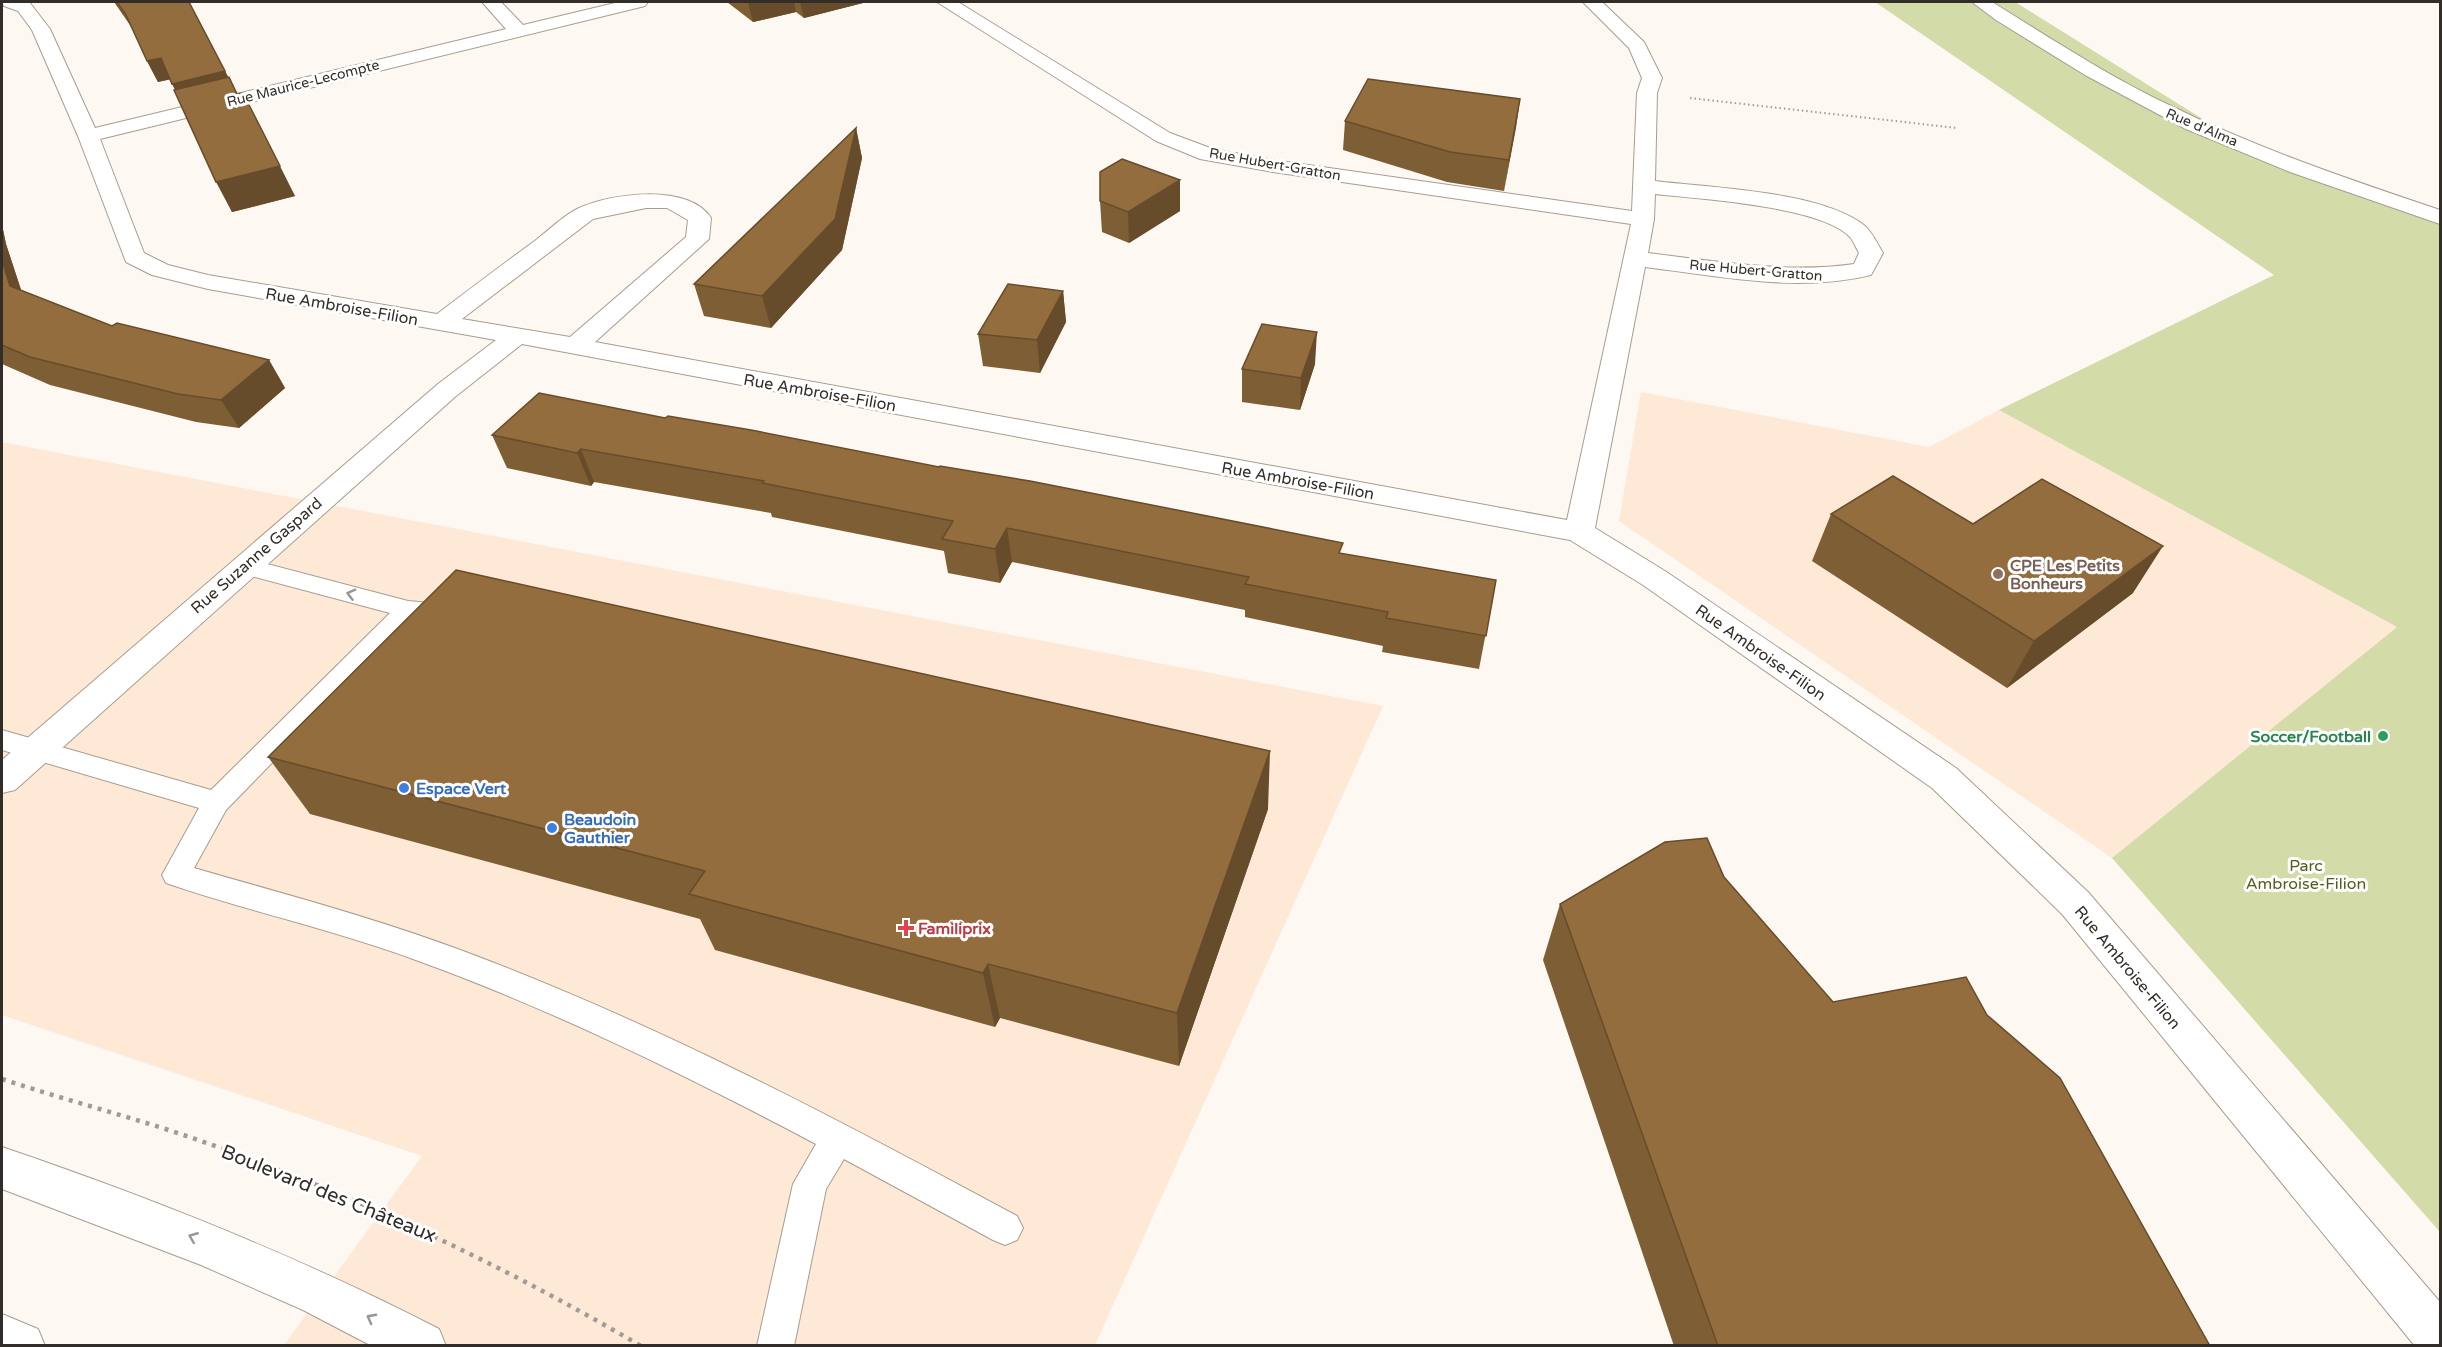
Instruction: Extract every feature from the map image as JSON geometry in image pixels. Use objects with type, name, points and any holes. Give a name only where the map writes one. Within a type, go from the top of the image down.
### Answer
[{"type":"street","name":"Rue Ambroise-Filion","points":[[10,2],[24,7],[41,29],[88,136],[134,257],[160,270],[208,282],[575,346],[1579,532],[1654,578],[1944,777],[2074,903],[2440,1338]]},
{"type":"street","points":[[491,2],[518,30]]},
{"type":"street","name":"Rue Maurice-Lecompte","points":[[88,136],[633,2]]},
{"type":"street","name":"Rue Hubert-Gratton","points":[[946,2],[1163,137],[1208,154],[1273,166],[1643,219]]},
{"type":"street","points":[[1579,532],[1637,259],[1645,186],[1647,93],[1652,78],[1637,46],[1592,2]]},
{"type":"street","name":"Rue d'Alma","points":[[1981,2],[2056,52],[2161,109],[2274,157],[2440,217]]},
{"type":"street","name":"Rue Hubert-Gratton","points":[[1637,259],[1790,276],[1833,276],[1863,270],[1871,253],[1858,232],[1835,218],[1804,206],[1645,186]]},
{"type":"street","points":[[441,323],[585,214],[610,206],[644,201],[678,204],[700,218],[697,239],[575,346]]},
{"type":"street","name":"Rue Suzanne Gaspard","points":[[2,780],[447,390],[516,337]]},
{"type":"street","points":[[2,1168],[176,1230],[268,1269],[367,1316],[422,1346]]},
{"type":"street","points":[[2,1338],[21,1346]]},
{"type":"lane","points":[[244,566],[408,609],[439,608]]},
{"type":"lane","points":[[408,609],[216,802],[176,875],[369,931],[454,961],[557,1003],[673,1055],[839,1137],[1005,1228]]},
{"type":"lane","points":[[2,740],[216,802]]},
{"type":"lane","points":[[775,1346],[810,1184],[839,1137]]},
{"type":"path","points":[[1647,93],[1957,128]]},
{"type":"path","name":"Boulevard des Châteaux","points":[[2,1079],[201,1141],[399,1219],[474,1253],[641,1346]]},
{"type":"shaded area","name":"CPE Les Petits Bonheurs","points":[[1641,392],[1929,447],[1999,410],[2397,627],[2112,858],[1619,521]]},
{"type":"shaded area","points":[[2,442],[1383,706],[1095,1345],[284,1345],[422,1156],[2,1015]]},
{"type":"green space","name":"Parc Ambroise-Filion","points":[[1875,2],[2015,2],[2241,143],[2440,220],[2440,1232],[2112,858],[2397,627],[1999,410],[2274,275]]},
{"type":"building","points":[[117,2],[189,2],[225,71],[172,84],[161,58],[147,61],[126,15]]},
{"type":"building","points":[[229,77],[237,94],[243,93],[280,166],[216,182],[174,90]]},
{"type":"building","points":[[1368,79],[1520,99],[1509,160],[1450,152],[1345,121]]},
{"type":"building","points":[[856,128],[835,219],[762,296],[694,284]]},
{"type":"building","points":[[1122,159],[1180,180],[1128,212],[1100,201],[1100,172]]},
{"type":"building","points":[[2,260],[10,286],[112,326],[117,323],[269,360],[221,400],[178,394],[30,357],[2,345]]},
{"type":"building","points":[[1008,284],[1063,291],[1037,340],[978,334]]},
{"type":"building","points":[[1262,324],[1317,332],[1301,378],[1242,369]]},
{"type":"building","points":[[539,393],[665,418],[668,416],[751,430],[939,467],[1030,481],[1343,543],[1339,553],[1496,580],[1486,636],[1386,618],[1388,612],[1245,584],[1249,577],[1007,528],[995,549],[942,539],[953,521],[762,483],[764,481],[581,449],[577,453],[492,435]]},
{"type":"building","points":[[1893,476],[1973,524],[2042,479],[2163,546],[2034,641],[1831,514]]},
{"type":"building","points":[[456,570],[1270,751],[1177,1013],[988,964],[983,973],[689,894],[705,871],[268,757]]},
{"type":"building","points":[[1707,838],[1724,877],[1833,1002],[1966,977],[1987,1015],[2060,1078],[2210,1346],[1718,1346],[1560,904],[1665,842]]},
{"type":"place","name":"CPE Les Petits Bonheurs","points":[[1998,574]]},
{"type":"place","name":"Soccer/Football","points":[[2383,736]]},
{"type":"place","name":"Espace Vert","points":[[404,788]]},
{"type":"place","name":"Beaudoin Gauthier","points":[[552,828]]},
{"type":"place","name":"Familiprix","points":[[906,928]]}]
